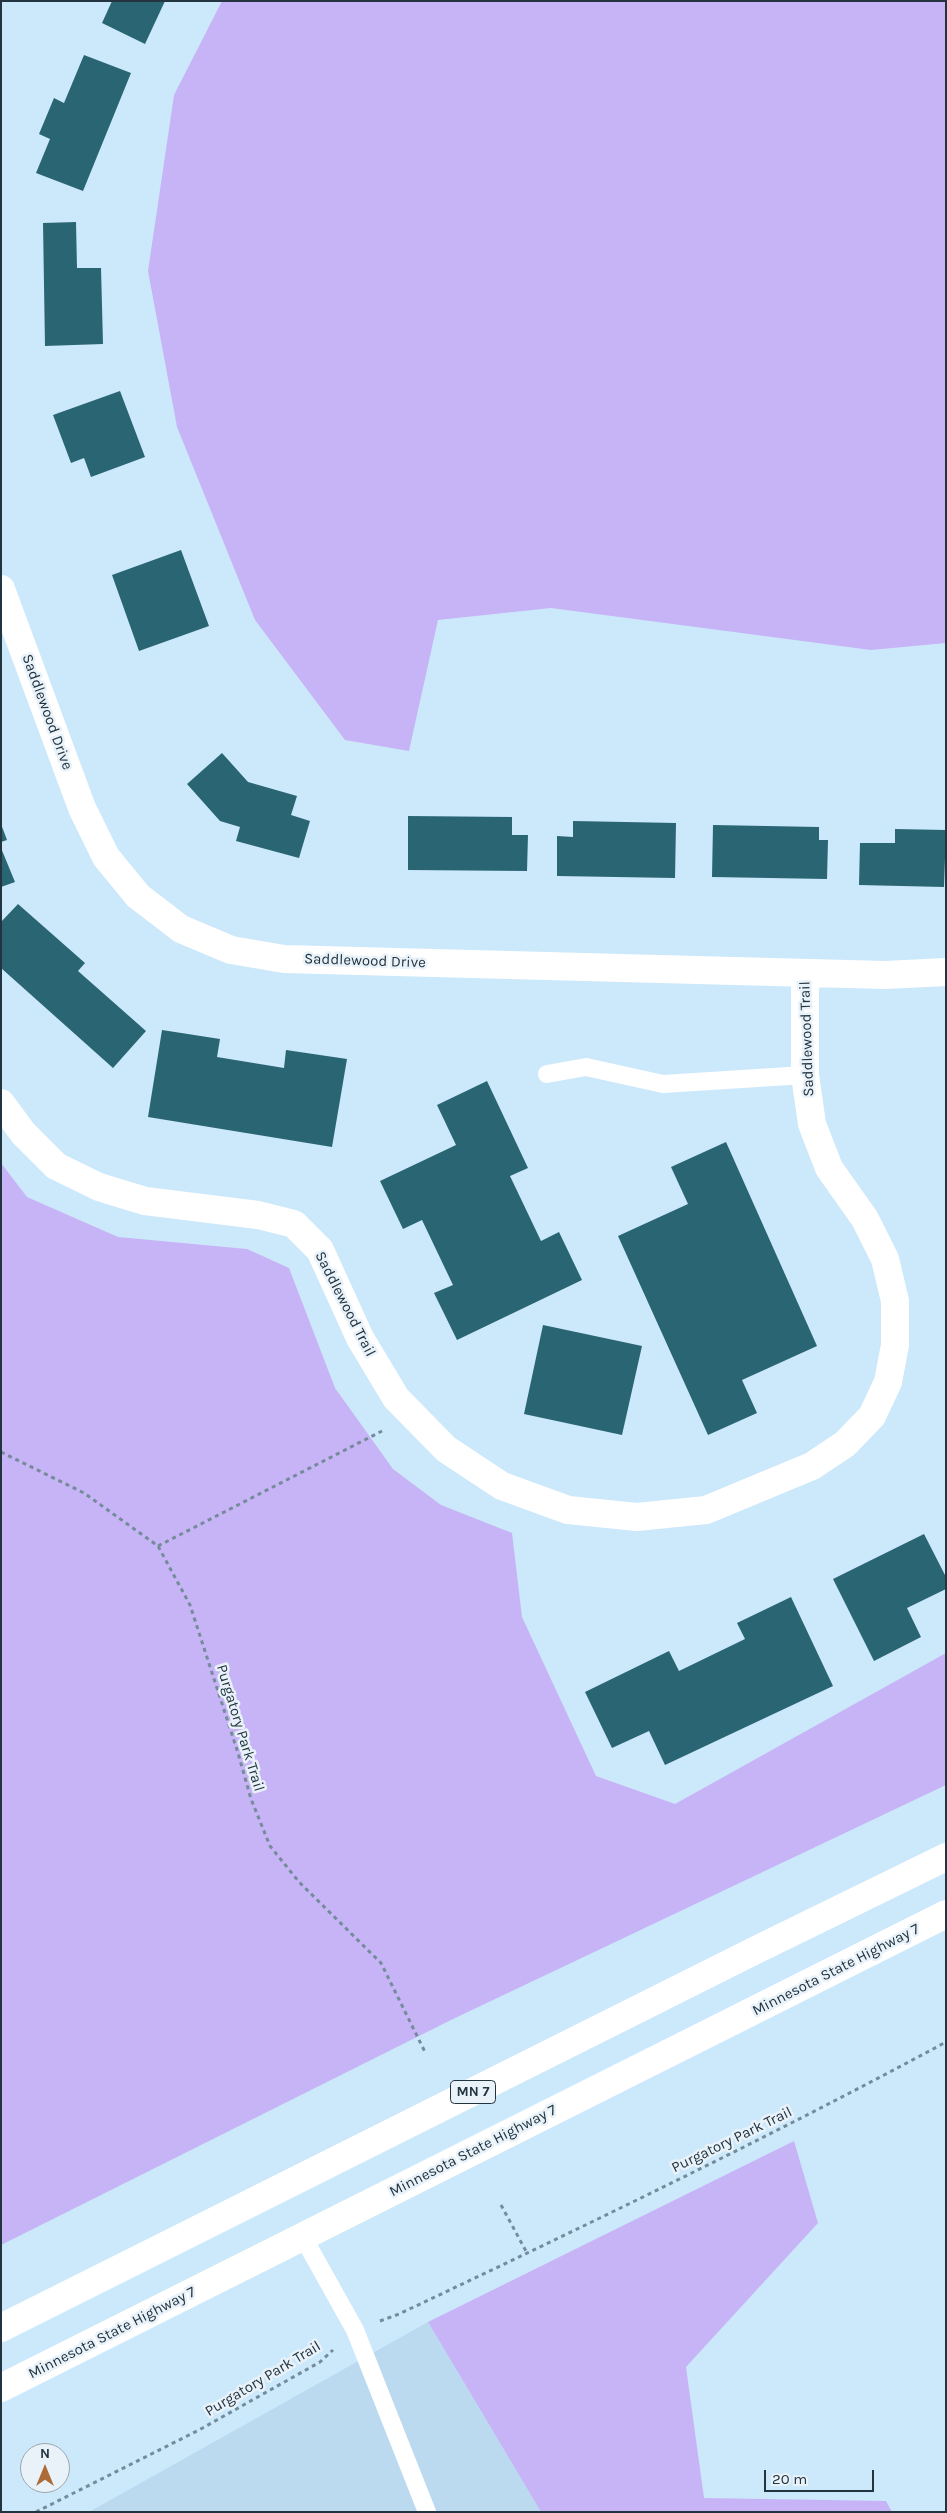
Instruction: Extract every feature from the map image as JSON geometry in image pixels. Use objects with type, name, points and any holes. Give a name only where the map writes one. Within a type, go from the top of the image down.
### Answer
[{"type":"street","name":"Saddlewood Drive","points":[[1,589],[11,642],[82,808],[106,857],[138,896],[181,928],[231,950],[284,959],[884,975],[946,972]]},
{"type":"street","name":"Saddlewood Trail","points":[[1,1103],[23,1133],[56,1166],[99,1187],[145,1201],[258,1215],[294,1224],[320,1250],[360,1338],[396,1398],[446,1449],[502,1486],[568,1510],[637,1517],[706,1510],[812,1466],[845,1444],[872,1416],[888,1382],[894,1344],[894,1301],[884,1259],[865,1219],[829,1168],[812,1124],[805,1075],[805,973]]},
{"type":"street","name":"MN 7","points":[[1,2328],[749,1953],[946,1857]]},
{"type":"street","name":"Minnesota State Highway 7","points":[[1,2388],[946,1914]]},
{"type":"lane","points":[[548,1074],[586,1067],[663,1084],[805,1075]]},
{"type":"lane","points":[[302,2237],[355,2330],[426,2512]]},
{"type":"path","points":[[158,1546],[413,1416]]},
{"type":"path","name":"Purgatory Park Trail","points":[[1,1452],[84,1493],[158,1546],[190,1605],[238,1753],[251,1800],[270,1846],[299,1882],[337,1917],[381,1963],[425,2052]]},
{"type":"path","name":"Purgatory Park Trail","points":[[36,2512],[199,2430],[320,2362],[355,2330],[399,2314],[527,2253],[839,2100],[946,2042]]},
{"type":"path","points":[[501,2205],[527,2253]]},
{"type":"shaded area","points":[[222,1],[946,1],[946,643],[871,650],[551,608],[438,620],[409,751],[345,740],[255,620],[177,427],[148,271],[174,95]]},
{"type":"shaded area","points":[[1,1163],[27,1197],[118,1237],[247,1249],[289,1268],[335,1388],[393,1469],[441,1505],[512,1533],[522,1617],[596,1776],[675,1804],[946,1653],[946,1785],[453,2019],[1,2245]]},
{"type":"shaded area","points":[[794,2141],[818,2223],[686,2367],[704,2498],[886,2501],[892,2512],[541,2512],[428,2322]]},
{"type":"shaded area","points":[[428,2322],[541,2512],[89,2512]]},
{"type":"building","points":[[112,1],[165,1],[145,44],[102,23]]},
{"type":"building","points":[[84,55],[131,73],[83,191],[36,173],[50,139],[39,134],[54,98],[64,103]]},
{"type":"building","points":[[76,222],[77,268],[101,268],[103,344],[45,346],[43,223]]},
{"type":"building","points":[[120,391],[145,457],[91,477],[84,458],[71,463],[53,415]]},
{"type":"building","points":[[181,550],[209,626],[139,651],[112,575]]},
{"type":"building","points":[[222,753],[248,782],[297,796],[291,815],[310,821],[299,858],[236,841],[240,827],[220,821],[187,784]]},
{"type":"building","points":[[408,816],[512,817],[512,835],[528,835],[527,871],[408,870]]},
{"type":"building","points":[[573,821],[676,823],[675,878],[557,876],[557,836],[573,837]]},
{"type":"building","points":[[1,824],[7,840],[1,842]]},
{"type":"building","points":[[713,825],[819,827],[819,840],[828,840],[827,879],[712,877]]},
{"type":"building","points":[[895,829],[946,830],[944,887],[859,885],[860,843],[895,843]]},
{"type":"building","points":[[1,848],[15,882],[1,887]]},
{"type":"building","points":[[18,904],[85,963],[78,971],[146,1031],[113,1068],[1,968],[1,922]]},
{"type":"building","points":[[162,1030],[220,1039],[217,1057],[284,1068],[286,1050],[347,1059],[332,1147],[148,1117]]},
{"type":"building","points":[[487,1081],[528,1168],[510,1176],[541,1241],[559,1232],[582,1280],[457,1340],[434,1293],[453,1285],[422,1220],[403,1229],[380,1181],[456,1145],[437,1105]]},
{"type":"building","points":[[726,1142],[817,1346],[742,1380],[757,1413],[708,1435],[618,1236],[688,1204],[671,1167]]},
{"type":"building","points":[[543,1325],[642,1346],[622,1435],[524,1414]]},
{"type":"building","points":[[924,1534],[946,1577],[946,1589],[907,1608],[921,1637],[874,1661],[833,1579]]},
{"type":"building","points":[[791,1597],[833,1686],[665,1765],[649,1731],[612,1748],[585,1692],[669,1651],[679,1671],[745,1639],[737,1623]]}]
